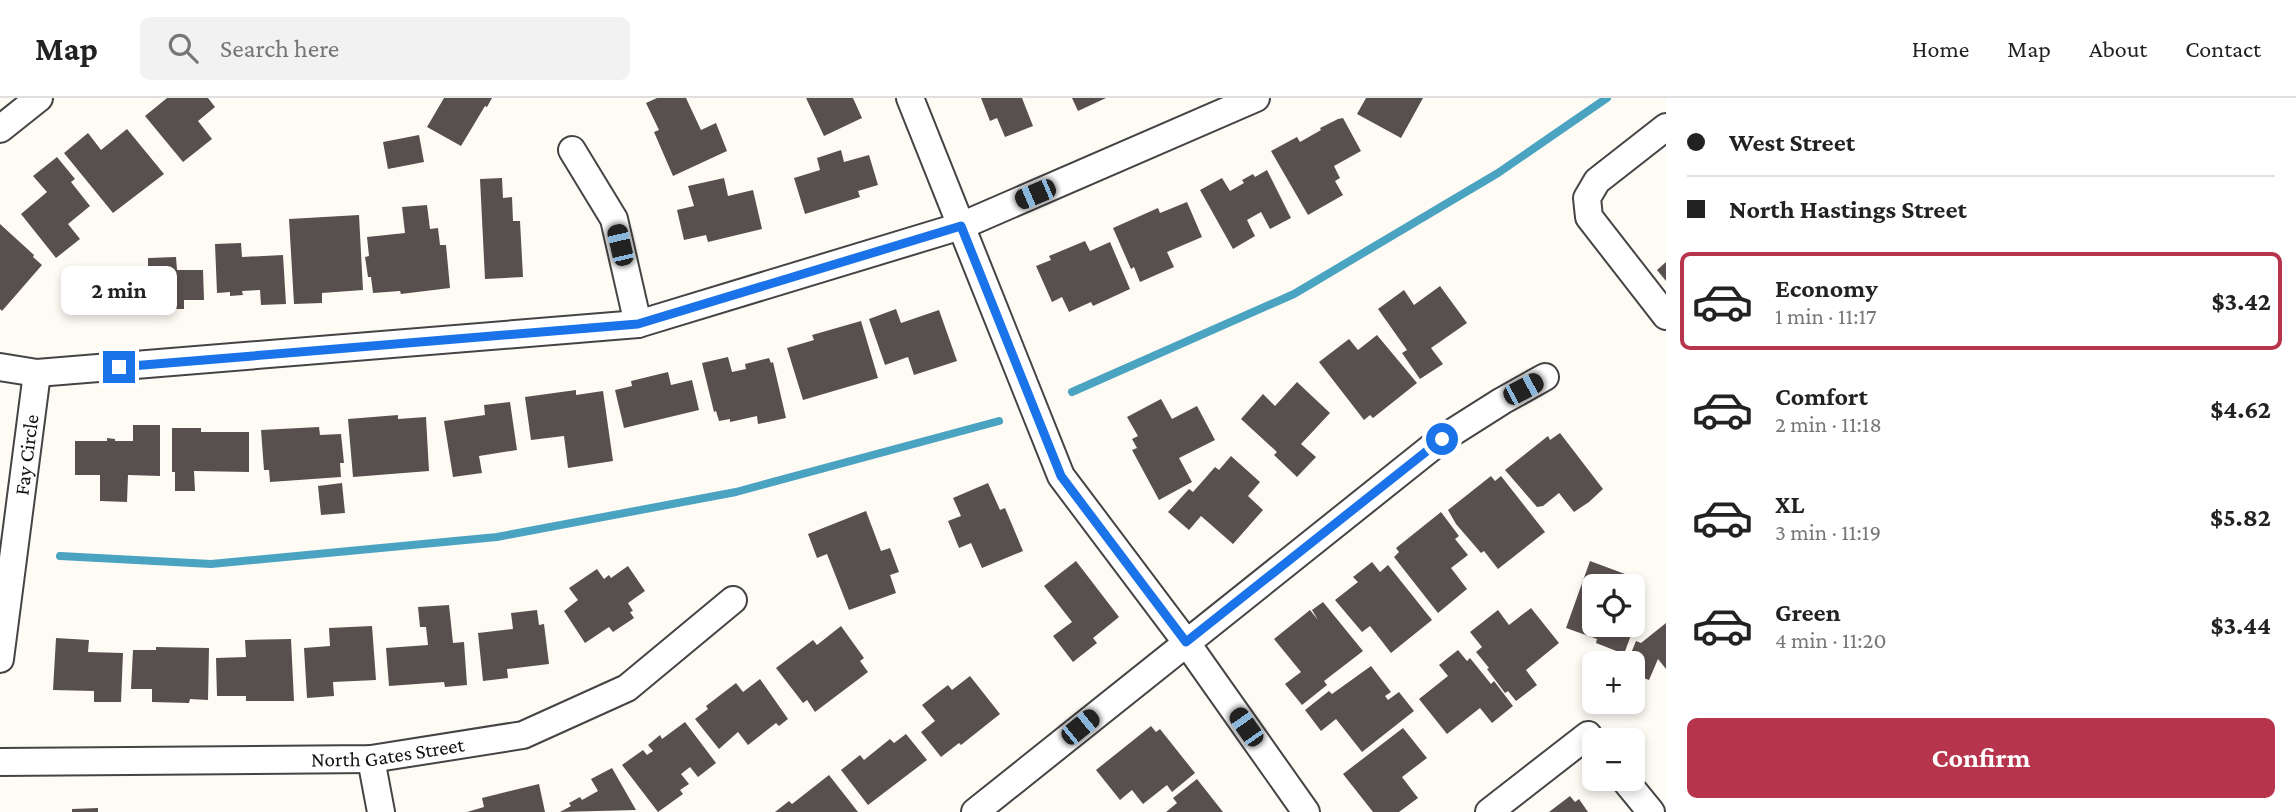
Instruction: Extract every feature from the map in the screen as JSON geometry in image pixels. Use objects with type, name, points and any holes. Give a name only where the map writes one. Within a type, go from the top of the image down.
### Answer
[{"type":"street","points":[[0,129],[38,98]]},
{"type":"street","points":[[910,98],[1061,476],[1186,642],[1306,812]]},
{"type":"street","points":[[0,367],[37,373],[638,324],[961,226],[1256,98]]},
{"type":"street","points":[[1666,127],[1597,181],[1587,198],[1589,217],[1666,316]]},
{"type":"street","points":[[572,150],[614,219],[638,324]]},
{"type":"street","name":"Fay Circle","points":[[0,659],[37,373]]},
{"type":"street","points":[[975,812],[1442,439],[1545,377]]},
{"type":"street","name":"North Gates Street","points":[[0,762],[370,759],[523,735],[627,688],[733,600]]},
{"type":"street","points":[[1489,812],[1582,745]]},
{"type":"street","points":[[370,759],[381,812]]},
{"type":"street","points":[[1634,791],[1651,812]]},
{"type":"building","points":[[167,98],[208,98],[215,107],[198,121],[212,139],[183,162],[145,116]]},
{"type":"building","points":[[444,98],[492,98],[461,146],[427,127]]},
{"type":"building","points":[[657,98],[686,98],[701,130],[716,123],[727,151],[673,176],[654,132],[659,130],[646,103]]},
{"type":"building","points":[[806,98],[853,98],[862,118],[824,136]]},
{"type":"building","points":[[981,98],[1022,98],[1033,126],[1005,137],[997,118],[990,121]]},
{"type":"building","points":[[1072,98],[1106,98],[1078,111]]},
{"type":"building","points":[[1366,98],[1423,98],[1401,138],[1357,114]]},
{"type":"building","points":[[1343,118],[1361,151],[1334,166],[1340,178],[1335,181],[1343,195],[1308,215],[1271,151],[1297,137],[1300,142],[1321,130],[1320,128]]},
{"type":"building","points":[[127,129],[164,174],[113,213],[64,153],[88,133],[101,150]]},
{"type":"building","points":[[419,135],[424,162],[388,169],[383,142]]},
{"type":"building","points":[[841,150],[844,162],[869,155],[878,185],[858,191],[860,197],[805,214],[794,178],[820,170],[817,158]]},
{"type":"building","points":[[57,157],[75,179],[71,182],[90,206],[68,224],[80,239],[56,258],[21,214],[47,192],[33,176]]},
{"type":"building","points":[[1267,170],[1291,218],[1270,229],[1261,212],[1247,220],[1255,236],[1233,249],[1200,190],[1222,178],[1230,191],[1244,183],[1242,180]]},
{"type":"building","points":[[502,178],[503,198],[512,197],[513,221],[520,221],[523,277],[485,279],[480,179]]},
{"type":"building","points":[[724,178],[728,196],[753,190],[762,229],[708,242],[706,235],[684,240],[677,210],[694,206],[688,186]]},
{"type":"building","points":[[1187,202],[1202,237],[1167,252],[1174,267],[1140,282],[1134,267],[1131,269],[1113,228],[1158,208],[1160,213]]},
{"type":"building","points":[[427,205],[430,229],[438,228],[440,245],[446,245],[450,288],[401,294],[400,291],[373,293],[365,257],[369,256],[367,237],[405,233],[402,207]]},
{"type":"building","points":[[359,215],[363,290],[322,293],[322,303],[294,304],[289,219]]},
{"type":"building","points":[[0,224],[42,265],[2,311],[0,309]]},
{"type":"building","points":[[1085,241],[1090,251],[1110,242],[1130,289],[1093,306],[1091,302],[1069,312],[1062,297],[1052,302],[1036,266],[1051,260],[1049,256]]},
{"type":"building","points":[[241,243],[242,257],[283,255],[286,304],[261,305],[260,290],[242,291],[243,295],[230,296],[230,292],[217,293],[215,244]]},
{"type":"building","points":[[176,257],[177,270],[203,270],[204,300],[184,300],[184,309],[126,309],[125,271],[148,270],[148,258]]},
{"type":"building","points":[[1666,262],[1666,281],[1657,270]]},
{"type":"building","points":[[1440,286],[1467,323],[1431,348],[1443,364],[1420,379],[1402,353],[1407,350],[1378,309],[1404,290],[1414,305]]},
{"type":"building","points":[[896,309],[901,323],[939,310],[957,361],[914,375],[908,357],[885,365],[869,319]]},
{"type":"building","points":[[861,321],[878,378],[803,400],[787,348],[814,340],[812,335]]},
{"type":"building","points":[[1377,335],[1417,383],[1373,418],[1370,415],[1364,420],[1319,362],[1349,339],[1358,350]]},
{"type":"building","points":[[728,357],[732,372],[746,369],[745,364],[769,358],[771,363],[773,362],[786,418],[758,424],[757,416],[730,422],[730,419],[719,421],[716,411],[714,412],[702,363]]},
{"type":"building","points":[[668,372],[671,385],[692,380],[699,410],[624,428],[615,390],[632,386],[631,381]]},
{"type":"building","points":[[1297,382],[1330,413],[1301,444],[1316,457],[1297,477],[1274,455],[1277,452],[1241,419],[1263,394],[1275,406]]},
{"type":"building","points":[[576,390],[576,395],[603,391],[613,461],[568,468],[564,436],[531,440],[525,397]]},
{"type":"building","points":[[1161,399],[1172,419],[1197,406],[1215,440],[1179,458],[1192,482],[1159,500],[1132,450],[1137,448],[1132,439],[1138,436],[1127,417]]},
{"type":"building","points":[[510,402],[517,450],[479,456],[482,473],[453,477],[444,421],[485,415],[484,405]]},
{"type":"building","points":[[398,415],[398,419],[426,417],[429,471],[353,477],[348,419]]},
{"type":"building","points":[[133,425],[160,425],[160,476],[128,475],[127,502],[100,501],[100,475],[75,475],[75,441],[107,441],[107,438],[133,441]]},
{"type":"building","points":[[319,427],[320,435],[341,434],[344,463],[340,463],[341,477],[270,482],[269,470],[264,470],[261,430]]},
{"type":"building","points":[[172,428],[201,428],[201,432],[249,432],[249,472],[194,471],[195,491],[175,491]]},
{"type":"building","points":[[1560,433],[1603,489],[1574,512],[1559,493],[1543,506],[1537,507],[1505,470],[1548,436],[1550,440]]},
{"type":"building","points":[[1231,456],[1260,482],[1248,496],[1263,510],[1233,544],[1201,516],[1189,530],[1168,512],[1189,489],[1193,492],[1215,467],[1219,470]]},
{"type":"building","points":[[1491,476],[1495,481],[1501,476],[1545,532],[1498,569],[1456,524],[1448,510]]},
{"type":"building","points":[[342,483],[345,513],[321,515],[318,486]]},
{"type":"building","points":[[988,483],[1000,510],[1005,508],[1023,551],[982,568],[971,543],[959,548],[948,521],[961,516],[953,498]]},
{"type":"building","points":[[866,511],[881,551],[890,548],[899,572],[890,575],[896,593],[849,610],[827,554],[817,558],[808,534]]},
{"type":"building","points":[[1441,512],[1459,536],[1455,539],[1468,555],[1451,568],[1467,589],[1438,613],[1394,557],[1399,552],[1396,548]]},
{"type":"building","points":[[1076,561],[1119,617],[1093,638],[1097,643],[1073,662],[1053,636],[1072,622],[1044,586]]},
{"type":"building","points":[[1590,561],[1625,574],[1585,574]]},
{"type":"building","points":[[1372,562],[1380,572],[1388,565],[1432,620],[1391,653],[1370,626],[1362,632],[1335,600],[1358,582],[1353,577]]},
{"type":"building","points":[[628,566],[645,591],[628,603],[634,618],[613,632],[609,627],[585,643],[564,611],[578,600],[569,588],[597,569],[604,579],[609,575],[611,578]]},
{"type":"building","points":[[1582,583],[1582,634],[1566,628]]},
{"type":"building","points":[[1323,602],[1363,651],[1324,681],[1327,685],[1302,705],[1285,684],[1301,672],[1274,639],[1310,610],[1318,620],[1312,610]]},
{"type":"building","points":[[449,605],[453,643],[464,642],[467,685],[445,687],[444,682],[389,686],[386,648],[428,645],[426,627],[420,627],[418,607]]},
{"type":"building","points":[[1531,608],[1559,643],[1526,670],[1537,685],[1516,701],[1508,691],[1505,693],[1487,669],[1489,668],[1476,652],[1482,647],[1470,632],[1498,610],[1509,625]]},
{"type":"building","points":[[537,610],[539,625],[544,624],[549,664],[507,669],[508,678],[483,681],[478,633],[513,629],[511,613]]},
{"type":"building","points":[[1666,623],[1666,669],[1658,659],[1649,680],[1645,678],[1645,651],[1632,651],[1636,641],[1641,643]]},
{"type":"building","points":[[372,626],[376,680],[333,682],[334,696],[307,698],[304,648],[330,646],[329,628]]},
{"type":"building","points":[[841,626],[864,658],[860,661],[868,672],[815,712],[807,700],[803,703],[776,668],[813,640],[817,645]]},
{"type":"building","points":[[1591,637],[1630,637],[1625,651],[1616,651],[1596,643],[1597,639]]},
{"type":"building","points":[[56,638],[89,640],[88,652],[123,653],[121,702],[94,702],[94,691],[53,690]]},
{"type":"building","points":[[291,639],[294,701],[246,701],[246,696],[217,696],[216,658],[246,657],[245,640]]},
{"type":"building","points":[[156,647],[209,648],[208,700],[190,699],[189,703],[152,702],[152,689],[131,689],[133,650],[156,650]]},
{"type":"building","points":[[1458,650],[1467,661],[1470,658],[1491,684],[1494,681],[1513,706],[1492,723],[1480,708],[1447,734],[1419,699],[1448,676],[1439,665]]},
{"type":"building","points":[[1371,666],[1391,692],[1385,696],[1388,700],[1399,692],[1414,711],[1362,752],[1336,719],[1321,731],[1305,710],[1329,691],[1332,694]]},
{"type":"building","points":[[970,676],[1000,714],[941,757],[921,732],[935,721],[922,705],[948,685],[952,690]]},
{"type":"building","points":[[760,679],[788,719],[779,726],[776,723],[748,745],[738,732],[719,749],[695,719],[708,709],[706,706],[736,683],[743,692]]},
{"type":"building","points":[[685,722],[716,763],[698,777],[690,767],[681,774],[689,784],[680,790],[683,794],[658,812],[622,765],[643,750],[647,755],[653,751],[648,745],[660,735],[662,739]]},
{"type":"building","points":[[1151,726],[1156,732],[1160,729],[1195,773],[1172,792],[1167,785],[1143,804],[1132,790],[1120,800],[1096,770]]},
{"type":"building","points":[[1403,728],[1427,758],[1402,777],[1418,798],[1399,812],[1373,812],[1343,774]]},
{"type":"building","points":[[906,734],[927,760],[868,805],[841,770],[860,755],[864,760],[890,739],[894,743]]},
{"type":"building","points":[[612,768],[636,810],[560,812],[571,806],[569,803],[580,797],[582,800],[598,791],[591,779]]},
{"type":"building","points":[[829,775],[858,812],[775,812],[789,801],[792,804]]},
{"type":"building","points":[[1197,779],[1223,812],[1166,812],[1177,803],[1173,798]]},
{"type":"building","points":[[539,784],[545,812],[467,812],[484,807],[482,798]]},
{"type":"building","points":[[1570,796],[1575,802],[1579,799],[1588,812],[1549,812]]},
{"type":"building","points":[[98,808],[98,812],[72,812],[72,809]]},
{"type":"waterway","points":[[1072,392],[1294,294],[1498,173],[1607,98]]},
{"type":"waterway","points":[[60,556],[211,564],[497,537],[736,492],[999,421]]},
{"type":"route","points":[[119,367],[638,324],[961,226],[1061,476],[1186,642],[1442,439]]}]
